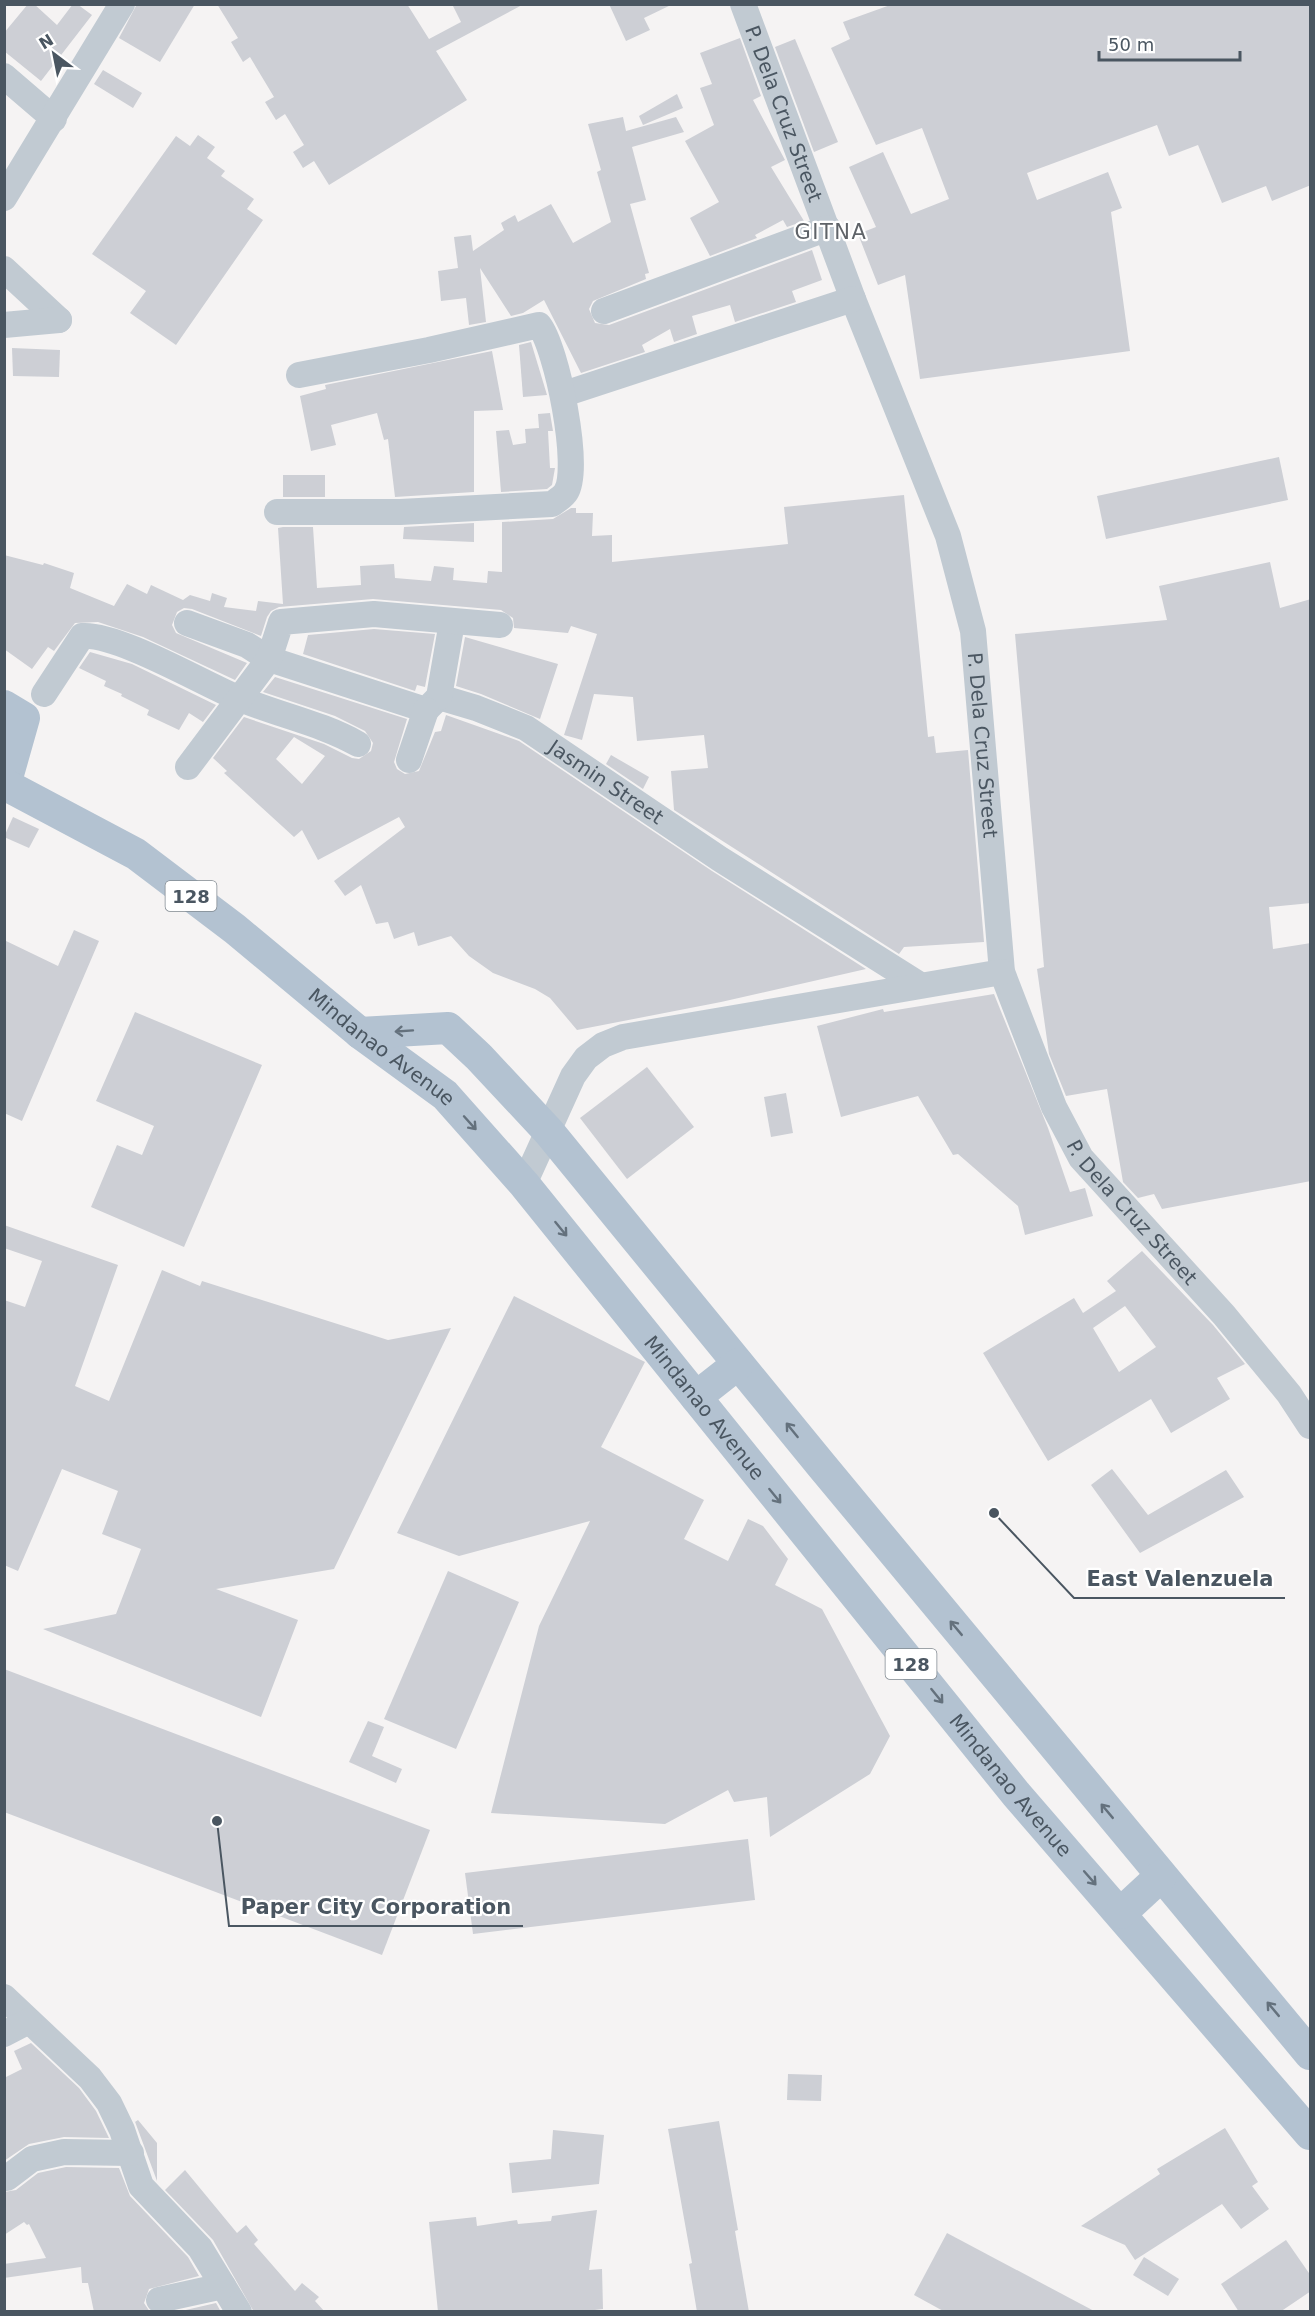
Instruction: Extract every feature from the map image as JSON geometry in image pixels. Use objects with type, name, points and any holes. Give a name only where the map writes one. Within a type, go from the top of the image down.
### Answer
[{"type":"main road","points":[[5,785],[14,712]]},
{"type":"main road","name":"Mindanao Avenue","points":[[5,785],[136,854],[235,928],[360,1034],[445,1095],[524,1184],[1016,1794],[1311,2134]]},
{"type":"main road","name":"128","points":[[360,1034],[448,1028],[479,1057],[549,1132],[1161,1876],[1311,2054]]},
{"type":"main road","points":[[696,1397],[738,1364]]},
{"type":"main road","points":[[1121,1913],[1161,1876]]},
{"type":"street","points":[[4,198],[122,4]]},
{"type":"street","name":"P. Dela Cruz Street","points":[[743,4],[854,299],[948,536],[973,631],[1002,972],[1054,1107],[1081,1158],[1224,1315],[1289,1394],[1311,1426]]},
{"type":"street","points":[[4,76],[54,119]]},
{"type":"street","points":[[604,311],[828,228]]},
{"type":"street","points":[[4,269],[59,320],[4,325]]},
{"type":"street","points":[[564,394],[854,299]]},
{"type":"street","points":[[277,512],[400,512],[552,504],[567,492],[570,474],[564,394],[549,344],[541,327],[536,324],[429,350],[299,375]]},
{"type":"street","points":[[188,766],[269,659],[281,622],[375,614],[500,625]]},
{"type":"street","points":[[409,760],[433,703],[452,622]]},
{"type":"street","name":"Jasmin Street","points":[[187,623],[247,645],[269,659],[433,703],[476,708],[526,728],[720,859],[920,985]]},
{"type":"street","points":[[44,694],[82,636],[94,635],[157,660],[240,699],[331,730],[358,744]]},
{"type":"street","points":[[524,1184],[573,1076],[586,1058],[603,1045],[623,1037],[1002,972]]},
{"type":"street","points":[[4,1997],[90,2078],[109,2103],[131,2153],[141,2186],[187,2231],[239,2312]]},
{"type":"street","points":[[4,2034],[29,2021]]},
{"type":"street","points":[[7,2178],[32,2159],[64,2152],[131,2153]]},
{"type":"street","points":[[159,2300],[223,2286]]},
{"type":"building","points":[[28,4],[34,4],[57,25],[73,4],[77,4],[92,15],[41,81],[4,51],[4,33]]},
{"type":"building","points":[[137,4],[195,4],[160,62],[119,38]]},
{"type":"building","points":[[217,4],[407,4],[429,39],[461,22],[452,4],[524,4],[436,51],[467,100],[329,185],[314,161],[303,168],[293,152],[304,145],[285,114],[276,120],[265,102],[274,97],[250,57],[243,62],[231,42],[238,38]]},
{"type":"building","points":[[609,4],[673,4],[644,18],[650,30],[626,41]]},
{"type":"building","points":[[893,4],[1311,4],[1311,185],[1272,201],[1266,186],[1222,203],[1198,145],[1169,156],[1157,125],[1027,173],[1037,200],[1108,172],[1122,208],[1111,212],[1130,351],[920,379],[905,275],[878,285],[858,234],[876,227],[849,167],[883,152],[911,214],[949,199],[922,128],[876,145],[831,48],[850,39],[843,22]]},
{"type":"building","points":[[740,38],[761,96],[753,100],[785,160],[771,167],[804,221],[787,227],[783,220],[755,235],[757,238],[710,256],[690,218],[719,202],[685,141],[714,125],[700,88],[712,84],[700,53]]},
{"type":"building","points":[[795,39],[838,142],[814,152],[775,47]]},
{"type":"building","points":[[103,70],[142,93],[133,108],[94,84]]},
{"type":"building","points":[[677,94],[683,108],[643,125],[639,116]]},
{"type":"building","points":[[623,117],[626,131],[676,117],[684,132],[632,147],[646,200],[630,204],[649,273],[645,274],[646,279],[593,301],[589,309],[595,323],[609,325],[812,250],[822,280],[792,291],[796,302],[735,322],[730,305],[692,316],[697,334],[674,342],[670,329],[642,345],[645,352],[581,373],[544,300],[523,313],[511,316],[480,268],[486,322],[469,325],[466,298],[441,301],[438,271],[458,268],[454,237],[471,235],[473,251],[504,230],[501,223],[515,215],[518,222],[551,204],[573,243],[611,222],[597,172],[601,170],[588,124]]},
{"type":"building","points":[[198,135],[215,147],[207,158],[225,171],[221,176],[254,199],[247,209],[263,220],[176,345],[130,313],[146,291],[92,254],[176,136],[190,146]]},
{"type":"building","points":[[531,342],[547,395],[523,397],[519,345]]},
{"type":"building","points":[[12,348],[60,350],[59,377],[13,376]]},
{"type":"building","points":[[492,351],[503,410],[474,411],[474,492],[395,497],[388,439],[384,440],[377,413],[331,425],[336,445],[311,451],[300,396],[326,389],[325,385]]},
{"type":"building","points":[[550,413],[553,431],[548,431],[550,468],[555,468],[552,485],[547,489],[501,492],[496,431],[509,430],[513,445],[526,443],[525,429],[539,428],[538,414]]},
{"type":"building","points":[[1279,457],[1288,500],[1106,539],[1097,496]]},
{"type":"building","points":[[283,475],[325,475],[325,497],[283,497]]},
{"type":"building","points":[[904,495],[928,737],[934,736],[936,753],[968,750],[984,942],[904,947],[899,954],[674,810],[671,771],[708,768],[704,735],[637,741],[633,697],[594,694],[582,740],[564,735],[597,634],[571,626],[568,633],[514,628],[513,618],[501,610],[373,599],[279,607],[271,611],[267,617],[261,636],[192,609],[184,608],[177,612],[172,625],[176,633],[247,663],[235,680],[143,637],[98,622],[75,623],[54,651],[48,647],[32,669],[4,649],[4,555],[43,565],[44,563],[74,573],[70,588],[114,606],[127,584],[147,594],[151,585],[183,600],[190,595],[210,601],[212,593],[227,598],[224,607],[256,611],[258,601],[283,604],[278,528],[283,527],[313,527],[317,588],[361,585],[360,566],[394,564],[395,578],[431,581],[434,566],[454,568],[453,580],[487,583],[488,571],[502,572],[502,522],[553,519],[571,508],[576,508],[576,513],[593,513],[592,536],[612,535],[612,562],[788,544],[784,507]]},
{"type":"building","points":[[474,523],[474,542],[403,539],[404,527]]},
{"type":"building","points":[[1270,562],[1280,608],[1311,599],[1311,903],[1269,907],[1273,949],[1311,943],[1311,1181],[1162,1209],[1154,1194],[1138,1198],[1123,1182],[1107,1089],[1066,1096],[1049,1054],[1037,969],[1044,967],[1015,634],[1167,620],[1159,586]]},
{"type":"building","points":[[374,629],[435,634],[425,687],[417,685],[415,691],[303,654],[308,635]]},
{"type":"building","points":[[465,637],[558,664],[540,719],[456,686]]},
{"type":"building","points":[[90,652],[132,664],[216,705],[203,722],[189,713],[179,730],[147,715],[149,710],[104,686],[106,681],[79,668]]},
{"type":"building","points":[[275,677],[407,719],[394,762],[397,769],[405,774],[419,771],[435,732],[441,731],[446,715],[519,741],[712,871],[866,969],[721,1002],[577,1030],[550,998],[535,989],[493,973],[469,956],[451,936],[418,946],[414,932],[394,939],[388,922],[376,924],[361,885],[345,896],[334,881],[405,827],[399,817],[318,860],[302,830],[294,837],[224,773],[227,771],[213,758],[244,717],[324,744],[352,758],[359,759],[371,751],[373,743],[365,731],[335,716],[263,692]],"holes":[[[294,737],[325,756],[302,784],[276,759]]]},
{"type":"building","points":[[611,755],[649,777],[643,789],[606,764]]},
{"type":"building","points":[[13,817],[39,829],[29,848],[4,837]]},
{"type":"building","points":[[74,930],[99,941],[22,1121],[4,1113],[4,940],[58,966]]},
{"type":"building","points":[[994,994],[1048,1128],[1070,1192],[1085,1188],[1093,1216],[1025,1235],[1018,1206],[958,1154],[953,1155],[918,1096],[841,1117],[817,1026],[883,1009],[884,1012]]},
{"type":"building","points":[[135,1012],[262,1065],[184,1247],[91,1207],[117,1145],[142,1155],[154,1126],[96,1101]]},
{"type":"building","points":[[647,1067],[694,1127],[627,1179],[580,1118]]},
{"type":"building","points":[[786,1093],[793,1133],[771,1137],[764,1097]]},
{"type":"building","points":[[4,1225],[118,1265],[75,1386],[109,1401],[162,1270],[200,1286],[202,1281],[388,1340],[451,1328],[334,1569],[216,1589],[298,1620],[261,1717],[43,1629],[116,1614],[141,1549],[102,1534],[118,1491],[62,1469],[18,1571],[4,1565],[4,1300],[25,1307],[42,1261],[4,1248]]},
{"type":"building","points":[[1142,1251],[1213,1325],[1245,1364],[1217,1378],[1230,1399],[1171,1433],[1151,1399],[1048,1461],[983,1353],[1074,1298],[1083,1313],[1116,1291],[1107,1281]],"holes":[[[1125,1306],[1156,1347],[1119,1372],[1093,1328]]]},
{"type":"building","points":[[514,1296],[645,1362],[601,1447],[704,1500],[684,1539],[728,1561],[748,1519],[763,1526],[788,1559],[775,1585],[822,1609],[890,1736],[870,1774],[770,1837],[767,1797],[734,1802],[728,1790],[665,1824],[491,1813],[539,1626],[590,1521],[459,1556],[397,1533]]},
{"type":"building","points":[[1112,1469],[1148,1515],[1226,1470],[1244,1497],[1140,1553],[1091,1485]]},
{"type":"building","points":[[448,1571],[519,1602],[456,1749],[384,1719]]},
{"type":"building","points":[[4,1669],[430,1830],[382,1955],[4,1812]]},
{"type":"building","points":[[368,1721],[384,1727],[372,1756],[402,1769],[396,1783],[349,1762]]},
{"type":"building","points":[[748,1839],[755,1900],[473,1934],[465,1873]]},
{"type":"building","points":[[31,2043],[79,2088],[96,2111],[109,2138],[64,2137],[29,2144],[4,2161],[4,2078],[22,2069],[14,2051]]},
{"type":"building","points":[[788,2074],[822,2075],[821,2101],[787,2100]]},
{"type":"building","points":[[138,2120],[157,2143],[157,2181],[135,2122]]},
{"type":"building","points":[[719,2121],[738,2230],[735,2231],[749,2312],[697,2312],[689,2264],[692,2263],[668,2129]]},
{"type":"building","points":[[1225,2128],[1258,2182],[1252,2186],[1269,2209],[1241,2229],[1222,2204],[1135,2260],[1125,2245],[1081,2226],[1160,2174],[1157,2169]]},
{"type":"building","points":[[553,2130],[604,2135],[599,2184],[512,2193],[509,2163],[551,2159]]},
{"type":"building","points":[[66,2167],[119,2168],[130,2196],[188,2257],[199,2276],[149,2289],[144,2303],[150,2312],[94,2312],[88,2283],[82,2283],[81,2267],[4,2278],[4,2264],[46,2258],[29,2224],[24,2222],[4,2235],[4,2192],[16,2190],[38,2173]]},
{"type":"building","points":[[185,2170],[237,2233],[246,2225],[258,2240],[254,2244],[295,2291],[302,2283],[319,2297],[315,2301],[325,2312],[254,2312],[213,2240],[165,2190]]},
{"type":"building","points":[[597,2210],[589,2270],[602,2269],[603,2309],[578,2312],[438,2312],[429,2222],[476,2217],[477,2226],[517,2220],[518,2224],[551,2221],[552,2216]]},
{"type":"building","points":[[947,2233],[1096,2312],[945,2312],[914,2295]]},
{"type":"building","points":[[1286,2240],[1311,2276],[1311,2291],[1280,2312],[1239,2312],[1221,2284]]},
{"type":"building","points":[[1144,2257],[1179,2279],[1168,2296],[1133,2275]]},
{"type":"building","points":[[216,2303],[221,2312],[177,2312]]},
{"type":"place","name":"East Valenzuela","points":[[994,1513]]},
{"type":"place","name":"Paper City Corporation","points":[[217,1821]]},
{"type":"district","name":"GITNA","points":[[831,232]]}]
